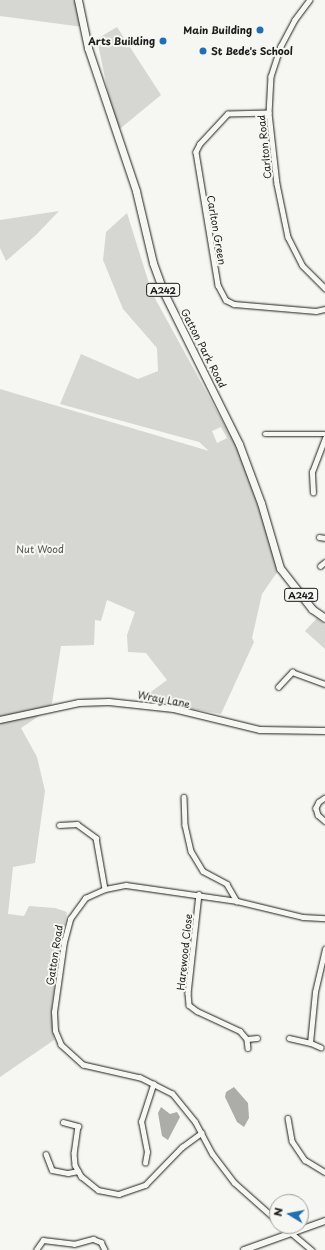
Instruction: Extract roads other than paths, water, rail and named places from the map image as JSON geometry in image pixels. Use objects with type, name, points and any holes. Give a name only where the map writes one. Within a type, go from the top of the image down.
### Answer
[{"type":"main road","name":"Gatton Park Road","points":[[78,0],[88,48],[136,191],[152,263],[163,291],[239,444],[261,503],[280,568],[312,609],[325,618]]},
{"type":"street","name":"Carlton Road","points":[[310,0],[281,46],[271,76],[269,113],[280,200],[288,237],[302,265],[325,288]]},
{"type":"street","name":"Carlton Green","points":[[269,113],[228,114],[223,117],[196,152],[218,285],[226,300],[234,304],[316,311],[325,309]]},
{"type":"street","points":[[265,434],[325,434]]},
{"type":"street","points":[[313,493],[312,472],[325,438]]},
{"type":"street","points":[[320,537],[325,538]]},
{"type":"street","points":[[320,566],[325,562]]},
{"type":"street","points":[[278,687],[292,672],[325,684]]},
{"type":"street","name":"Wray Lane","points":[[0,720],[80,702],[104,702],[167,708],[260,730],[325,731]]},
{"type":"street","points":[[184,797],[185,825],[191,851],[203,871],[227,884],[237,901]]},
{"type":"street","points":[[325,798],[318,802],[316,808],[318,815],[325,821]]},
{"type":"street","points":[[59,825],[77,824],[96,838],[105,889]]},
{"type":"street","name":"Gatton Road","points":[[269,1214],[234,1183],[185,1107],[172,1094],[153,1084],[128,1075],[83,1065],[64,1049],[55,1031],[54,1012],[70,918],[85,898],[105,889],[138,885],[237,901],[303,917],[325,918]]},
{"type":"street","name":"Harewood Close","points":[[199,894],[188,993],[189,1005],[197,1011],[240,1031],[247,1039]]},
{"type":"street","points":[[310,1044],[315,992],[325,949]]},
{"type":"street","points":[[248,1048],[247,1039],[257,1038]]},
{"type":"street","points":[[289,1038],[321,1048]]},
{"type":"street","points":[[145,1163],[147,1152],[141,1122],[153,1084]]},
{"type":"street","points":[[288,1118],[292,1141],[296,1147],[308,1164],[325,1172]]},
{"type":"street","points":[[63,1122],[78,1126],[74,1153],[78,1171],[88,1184],[98,1190],[128,1193],[145,1185],[182,1147],[201,1133]]},
{"type":"street","points":[[46,1154],[52,1170],[68,1173],[78,1171]]},
{"type":"street","points":[[309,1227],[325,1221]]},
{"type":"street","points":[[244,1250],[288,1234]]},
{"type":"street","points":[[292,1234],[312,1250]]},
{"type":"street","points":[[36,1250],[43,1240],[74,1244],[93,1239],[101,1242],[105,1250]]},
{"type":"place","name":"Main Building","points":[[260,30]]},
{"type":"place","name":"Arts Building","points":[[163,41]]},
{"type":"place","name":"St Bede's School","points":[[203,51]]},
{"type":"park label","name":"Nut Wood","points":[[40,549]]}]
